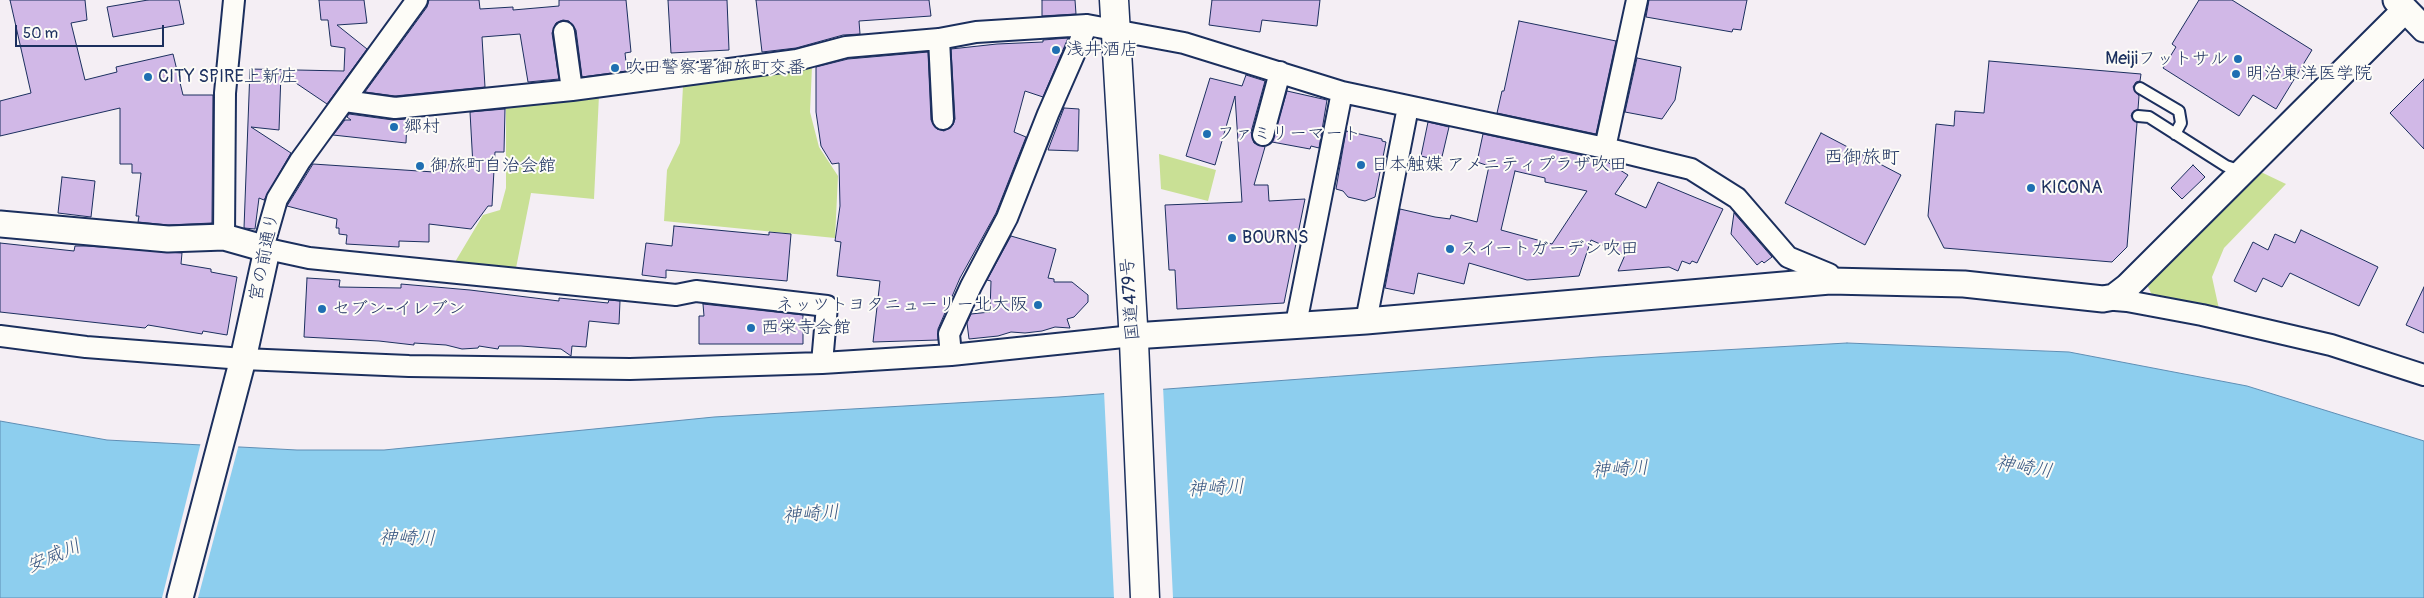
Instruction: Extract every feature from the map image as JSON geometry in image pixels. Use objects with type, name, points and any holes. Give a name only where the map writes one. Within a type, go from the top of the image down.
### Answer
[{"type":"highway","name":"国道479号","points":[[1114,0],[1145,598]]},
{"type":"street","points":[[224,237],[225,93],[234,0]]},
{"type":"street","name":"宮の前通り","points":[[180,598],[241,366],[265,259],[263,248],[277,199],[300,161],[417,0]]},
{"type":"street","points":[[1605,148],[1637,0]]},
{"type":"street","points":[[2103,299],[2114,297],[2127,287],[2242,172],[2401,5],[2424,29]]},
{"type":"street","points":[[345,101],[395,108],[572,90],[797,60],[846,47],[940,39],[976,32],[1087,25],[1184,44],[1342,92],[1605,148],[1690,169],[1736,198],[1788,257],[1830,274],[1830,281]]},
{"type":"street","points":[[951,355],[949,334],[971,286],[1007,218],[1048,114],[1087,25]]},
{"type":"street","points":[[564,32],[572,90]]},
{"type":"street","points":[[940,39],[943,118]]},
{"type":"street","points":[[1263,135],[1280,72]]},
{"type":"street","points":[[1296,324],[1342,92]]},
{"type":"street","points":[[1366,321],[1408,107]]},
{"type":"street","points":[[0,224],[168,239],[224,237],[309,258],[676,295],[696,291],[827,306],[822,363]]},
{"type":"street","points":[[0,336],[241,366],[630,369],[822,363],[951,355],[1296,324],[1366,321],[1830,281],[1964,284],[2126,301],[2202,315],[2331,345],[2424,375]]},
{"type":"lane","points":[[2140,88],[2179,111],[2181,123],[2176,134]]},
{"type":"lane","points":[[2138,116],[2149,117],[2226,166],[2242,172]]},
{"type":"green space","points":[[812,66],[810,112],[819,147],[838,176],[835,238],[664,221],[667,170],[680,143],[683,86]]},
{"type":"green space","points":[[599,95],[594,199],[531,193],[516,268],[455,262],[483,215],[500,210],[506,188],[506,103]]},
{"type":"green space","points":[[1159,154],[1216,170],[1208,201],[1161,189]]},
{"type":"green space","points":[[2263,173],[2286,184],[2224,248],[2212,277],[2219,309],[2154,299],[2146,283],[2253,174]]},
{"type":"water","points":[[1847,343],[2069,352],[2247,386],[2424,441],[2424,598],[0,598],[0,421],[107,440],[297,450],[384,450],[714,417],[1059,397],[1598,357]]},
{"type":"pier","points":[[1163,386],[1173,598],[1114,598],[1104,391]]},
{"type":"pier","points":[[201,442],[239,444],[198,598],[162,598]]},
{"type":"building","points":[[10,0],[85,0],[87,20],[71,23],[85,80],[117,72],[116,67],[173,54],[183,95],[213,95],[212,223],[168,225],[138,222],[139,216],[136,216],[141,173],[132,173],[132,164],[120,164],[120,108],[0,136],[0,101],[31,93]]},
{"type":"building","points":[[148,0],[179,0],[184,24],[113,37],[107,7]]},
{"type":"building","points":[[319,0],[364,0],[367,23],[337,25],[367,49],[327,104],[281,73],[279,130],[251,127],[291,153],[264,200],[259,198],[255,229],[244,228],[250,69],[344,71],[345,48],[331,46],[328,20],[321,20]]},
{"type":"building","points":[[429,0],[479,0],[480,9],[513,7],[513,10],[559,6],[559,0],[626,0],[631,52],[625,53],[627,71],[582,77],[576,30],[569,21],[563,20],[556,23],[552,33],[559,79],[528,82],[520,34],[482,37],[485,87],[395,96],[365,92],[427,7]]},
{"type":"building","points":[[668,0],[727,0],[729,50],[671,53]]},
{"type":"building","points":[[756,0],[929,0],[931,16],[859,21],[860,34],[843,35],[796,48],[762,52]]},
{"type":"building","points":[[1042,0],[1075,0],[1076,14],[1042,16]]},
{"type":"building","points":[[1212,0],[1320,0],[1317,26],[1262,20],[1260,32],[1209,25]]},
{"type":"building","points":[[1649,0],[1747,0],[1741,30],[1733,29],[1732,32],[1646,17]]},
{"type":"building","name":"Meijiフットサル","points":[[2199,0],[2232,0],[2312,50],[2276,109],[2253,95],[2239,116],[2163,68],[2176,47],[2172,44]]},
{"type":"building","points":[[1519,21],[1616,41],[1596,134],[1497,113],[1502,91],[1504,91]]},
{"type":"building","points":[[1068,38],[1043,97],[1025,91],[1014,132],[1026,137],[996,213],[960,278],[938,329],[938,340],[873,342],[880,281],[837,276],[841,242],[835,241],[840,206],[839,163],[832,164],[821,146],[816,112],[816,67],[848,59],[928,52],[931,120],[937,129],[944,131],[953,125],[955,119],[951,49],[1043,42],[1043,40]]},
{"type":"building","points":[[1637,58],[1681,67],[1675,100],[1662,119],[1625,112]]},
{"type":"building","name":"KICONA","points":[[1989,61],[2141,74],[2140,81],[2136,82],[2133,87],[2139,96],[2138,109],[2131,116],[2137,123],[2127,247],[2112,262],[1944,248],[1928,216],[1936,124],[1954,126],[1955,111],[1984,113]]},
{"type":"building","name":"BOURNS","points":[[1246,75],[1265,81],[1251,132],[1254,143],[1265,147],[1254,185],[1268,185],[1269,201],[1305,199],[1284,303],[1177,309],[1175,270],[1169,270],[1165,205],[1242,202],[1235,96],[1215,165],[1186,156],[1210,78],[1242,86]]},
{"type":"building","points":[[2424,79],[2424,149],[2390,113]]},
{"type":"building","points":[[1287,91],[1327,100],[1319,148],[1311,146],[1310,149],[1272,142]]},
{"type":"building","points":[[1064,108],[1079,109],[1078,151],[1048,150]]},
{"type":"building","points":[[505,109],[504,152],[495,152],[492,206],[488,206],[471,229],[429,224],[429,242],[399,241],[399,247],[346,244],[347,235],[339,234],[339,228],[336,228],[337,219],[287,206],[313,164],[434,172],[435,164],[473,166],[470,112]]},
{"type":"building","points":[[349,114],[393,120],[407,119],[406,143],[333,135],[345,120],[351,120],[347,117]]},
{"type":"building","points":[[1428,122],[1449,127],[1441,161],[1421,156]]},
{"type":"building","name":"日本触媒 アメニティプラザ吹田","points":[[1346,131],[1382,139],[1382,141],[1386,142],[1375,197],[1365,201],[1348,197],[1343,191],[1336,189]]},
{"type":"building","points":[[1821,133],[1901,175],[1865,245],[1785,203]]},
{"type":"building","points":[[1483,134],[1604,160],[1628,175],[1615,194],[1646,208],[1658,182],[1723,209],[1697,263],[1692,261],[1690,264],[1682,261],[1678,271],[1669,267],[1618,271],[1625,255],[1591,240],[1579,276],[1527,280],[1469,263],[1464,284],[1418,273],[1414,294],[1385,288],[1400,209],[1450,219],[1451,215],[1477,222],[1489,166],[1477,162]],"holes":[[[1515,171],[1545,178],[1545,182],[1587,191],[1552,244],[1501,230]]]},
{"type":"building","points":[[2193,165],[2205,177],[2182,199],[2171,188]]},
{"type":"building","points":[[62,177],[95,181],[91,217],[58,213]]},
{"type":"building","points":[[1734,213],[1772,257],[1764,263],[1762,261],[1757,265],[1731,234]]},
{"type":"building","points":[[674,226],[769,235],[769,232],[791,234],[787,281],[666,270],[666,278],[642,275],[646,243],[672,246]]},
{"type":"building","points":[[2301,230],[2378,267],[2359,306],[2290,273],[2282,287],[2263,278],[2256,292],[2234,281],[2253,242],[2268,250],[2275,234],[2295,243]]},
{"type":"building","name":"ネッツトヨタニューリー北大阪","points":[[1011,236],[1056,249],[1048,278],[1054,279],[1054,282],[1072,282],[1088,295],[1088,302],[1074,317],[1067,319],[1070,328],[1055,327],[1042,331],[1011,332],[998,336],[969,339],[967,323],[971,314],[990,312],[991,281],[987,280]]},
{"type":"building","points":[[0,243],[74,251],[75,246],[86,246],[182,253],[181,264],[211,269],[211,272],[237,277],[227,335],[203,331],[202,334],[148,325],[145,328],[0,312]]},
{"type":"building","points":[[307,278],[340,280],[339,287],[401,288],[401,284],[559,301],[559,298],[608,303],[609,300],[620,301],[619,324],[589,321],[586,347],[572,346],[571,356],[561,349],[521,346],[499,346],[498,349],[479,346],[478,348],[462,349],[446,345],[414,343],[414,345],[304,337]]},
{"type":"building","points":[[2424,287],[2424,333],[2406,325]]},
{"type":"building","name":"西栄寺会館","points":[[703,304],[803,315],[803,344],[699,344],[699,316],[704,316]]},
{"type":"place","name":"浅井酒店","points":[[1056,50]]},
{"type":"place","name":"Meijiフットサル","points":[[2238,59]]},
{"type":"place","name":"吹田警察署御旅町交番","points":[[615,68]]},
{"type":"place","name":"明治東洋医学院","points":[[2236,74]]},
{"type":"place","name":"CITY SPIRE上新庄","points":[[148,77]]},
{"type":"place","name":"郷村","points":[[394,127]]},
{"type":"place","name":"ファミリーマート","points":[[1207,134]]},
{"type":"place","name":"日本触媒 アメニティプラザ吹田","points":[[1361,165]]},
{"type":"place","name":"御旅町自治会館","points":[[420,166]]},
{"type":"place","name":"KICONA","points":[[2031,188]]},
{"type":"place","name":"BOURNS","points":[[1232,238]]},
{"type":"place","name":"スイートガーデン吹田","points":[[1450,249]]},
{"type":"place","name":"ネッツトヨタニューリー北大阪","points":[[1038,305]]},
{"type":"place","name":"セブン-イレブン","points":[[322,309]]},
{"type":"place","name":"西栄寺会館","points":[[751,328]]},
{"type":"district","name":"西御旅町","points":[[1862,158]]},
{"type":"water label","name":"神崎川","points":[[2024,468]]},
{"type":"water label","name":"神崎川","points":[[1620,470]]},
{"type":"water label","name":"神崎川","points":[[1216,489]]},
{"type":"water label","name":"神崎川","points":[[811,515]]},
{"type":"water label","name":"神崎川","points":[[407,539]]},
{"type":"water label","name":"安威川","points":[[54,557]]}]
